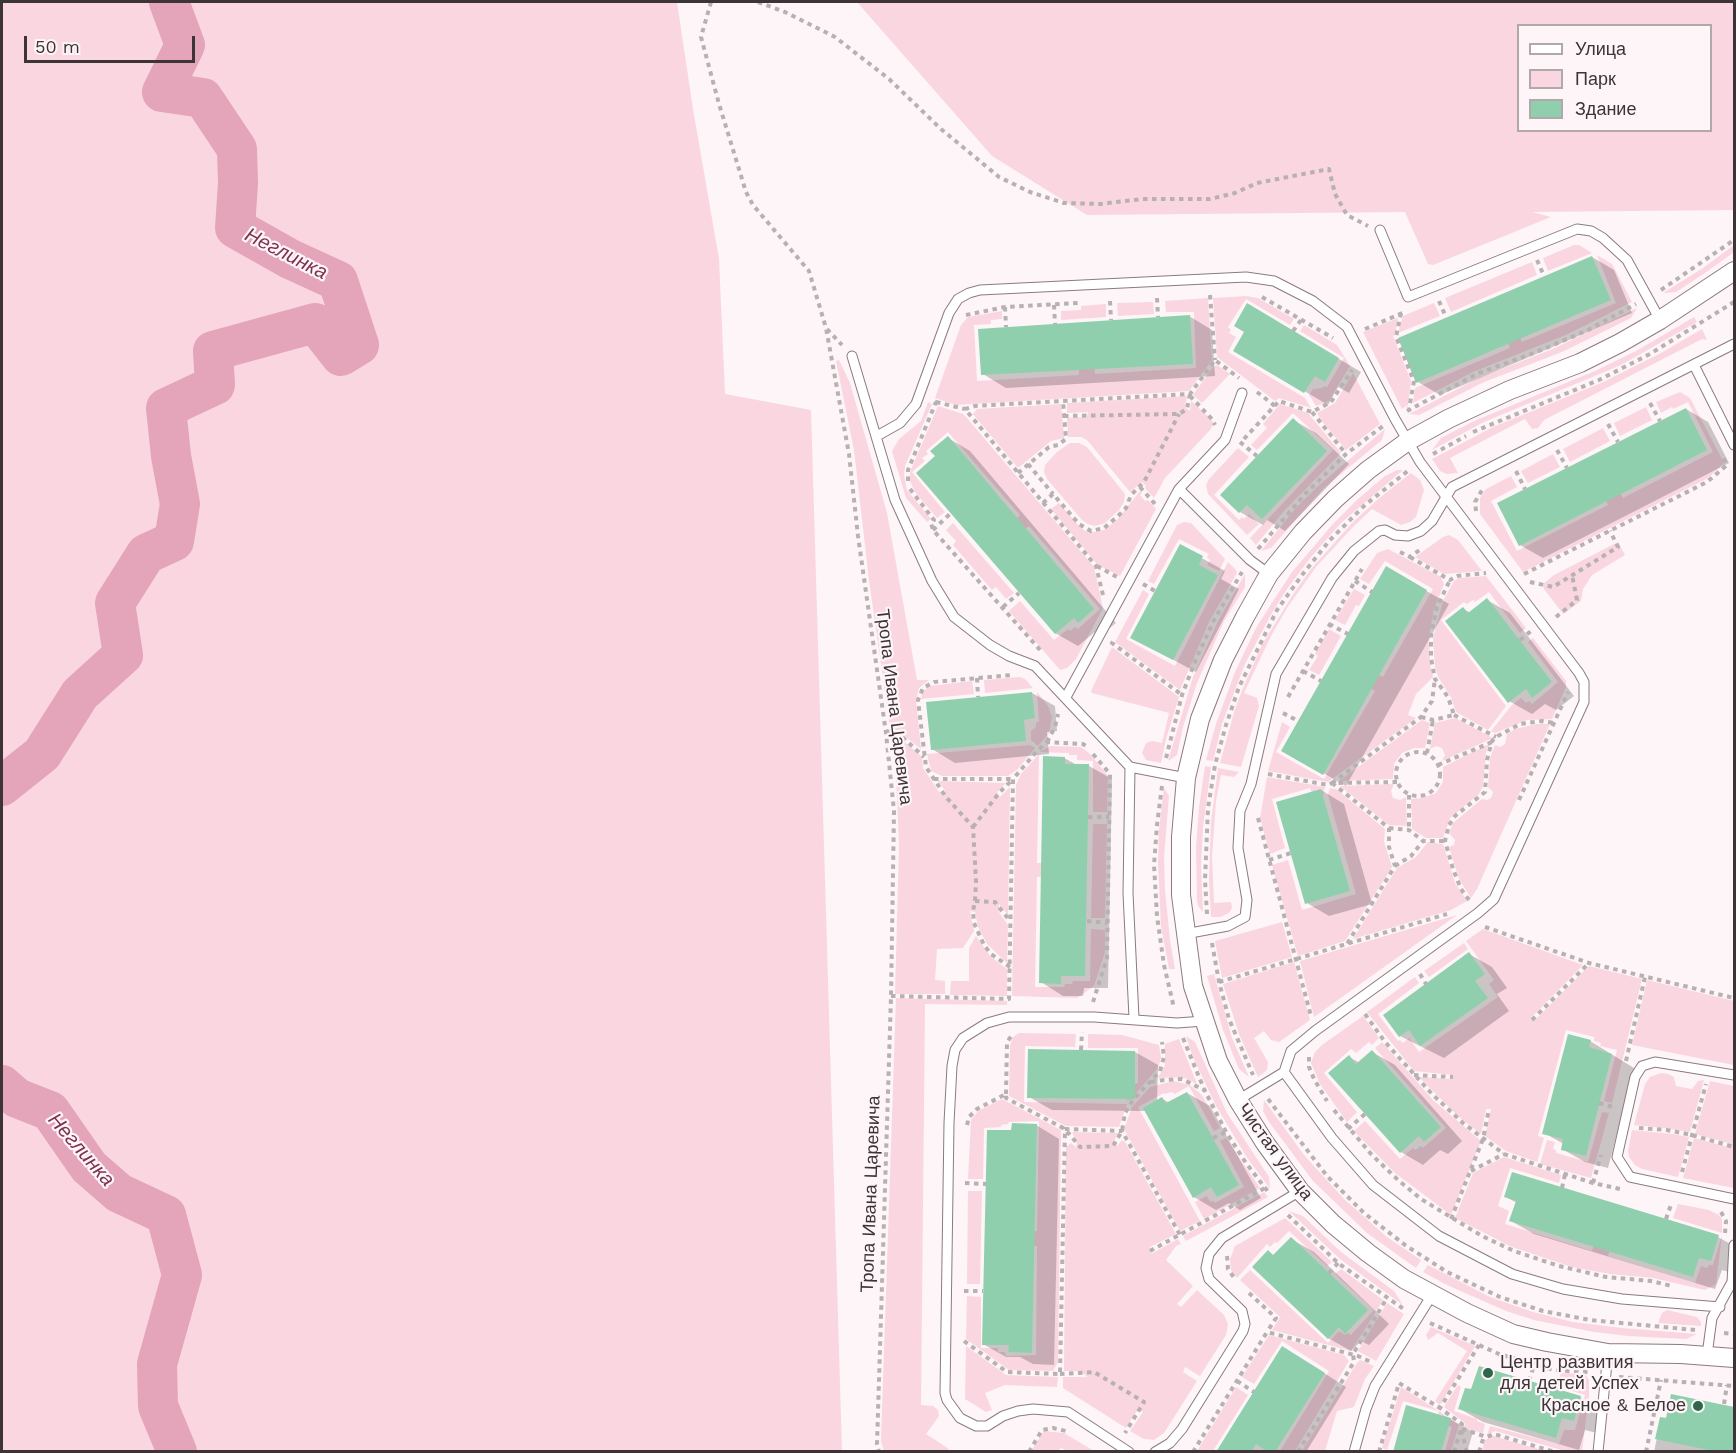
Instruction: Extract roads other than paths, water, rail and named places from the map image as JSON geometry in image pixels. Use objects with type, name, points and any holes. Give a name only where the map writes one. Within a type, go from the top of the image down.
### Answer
[{"type":"street","name":"Чистая улица","points":[[1734,271],[1660,320],[1590,358],[1510,390],[1408,441],[1368,470],[1335,499],[1303,532],[1269,574],[1223,660],[1200,719],[1186,778],[1181,837],[1181,895],[1193,986],[1218,1061],[1238,1100],[1265,1143],[1300,1191],[1333,1224],[1404,1279],[1467,1313],[1513,1334],[1608,1353],[1707,1355],[1734,1358]]},
{"type":"lane","points":[[1380,230],[1408,297],[1577,229],[1598,234],[1627,260],[1660,320]]},
{"type":"lane","points":[[877,436],[900,423],[916,404],[953,305],[964,295],[980,290],[1260,278],[1274,281],[1313,301],[1341,320],[1352,334],[1395,419],[1420,462],[1573,664],[1584,682],[1586,692],[1584,702],[1494,899],[1478,913],[1315,1030],[1291,1051],[1284,1072],[1238,1100]]},
{"type":"lane","points":[[1185,934],[1233,924],[1245,917],[1247,900],[1238,848],[1240,811],[1251,784],[1276,674],[1332,578],[1354,551],[1379,531],[1408,536],[1421,531],[1432,520],[1452,487],[1734,344]]},
{"type":"lane","points":[[852,356],[895,500],[932,581],[948,608],[970,631],[990,645],[1009,656],[1035,666],[1130,767],[1186,778]]},
{"type":"lane","points":[[1694,365],[1734,445]]},
{"type":"lane","points":[[1066,697],[1179,489],[1225,440],[1246,389]]},
{"type":"lane","points":[[1179,489],[1250,560],[1269,574]]},
{"type":"lane","points":[[1130,767],[1128,893],[1134,1018]]},
{"type":"lane","points":[[1129,1452],[1068,1412],[1033,1409],[1018,1411],[1009,1413],[987,1426],[982,1426],[960,1419],[951,1408],[945,1393],[952,1066],[955,1050],[963,1038],[987,1023],[1009,1017],[1134,1018],[1177,1023],[1204,1021]]},
{"type":"lane","points":[[1734,1075],[1655,1062],[1642,1066],[1635,1077],[1617,1157],[1630,1177],[1734,1199]]},
{"type":"lane","points":[[1284,1072],[1332,1138],[1373,1185],[1439,1236],[1512,1274],[1563,1289],[1622,1299],[1720,1307]]},
{"type":"lane","points":[[1155,1452],[1170,1443],[1182,1429],[1237,1344],[1245,1324],[1242,1311],[1209,1279],[1206,1268],[1209,1254],[1222,1238],[1300,1191]]},
{"type":"lane","points":[[1707,1355],[1712,1318],[1732,1282],[1734,1245]]},
{"type":"lane","points":[[1354,1452],[1375,1386],[1432,1295]]},
{"type":"lane","points":[[1598,1452],[1608,1353]]},
{"type":"waterway","name":"Неглинка","points":[[2,786],[42,754],[80,694],[123,655],[115,603],[146,554],[174,541],[180,504],[171,456],[166,408],[215,385],[213,351],[315,323],[341,356],[359,345],[338,281],[290,259],[235,228],[238,183],[237,149],[203,98],[162,92],[185,45],[169,2]]},
{"type":"waterway","name":"Неглинка","points":[[2,1085],[17,1098],[50,1111],[89,1167],[119,1193],[166,1215],[182,1275],[157,1364],[158,1406],[177,1452]]},
{"type":"place","name":"Центр развития для детей Успех","points":[[1488,1373]]},
{"type":"place","name":"Красное & Белое","points":[[1698,1406]]}]
